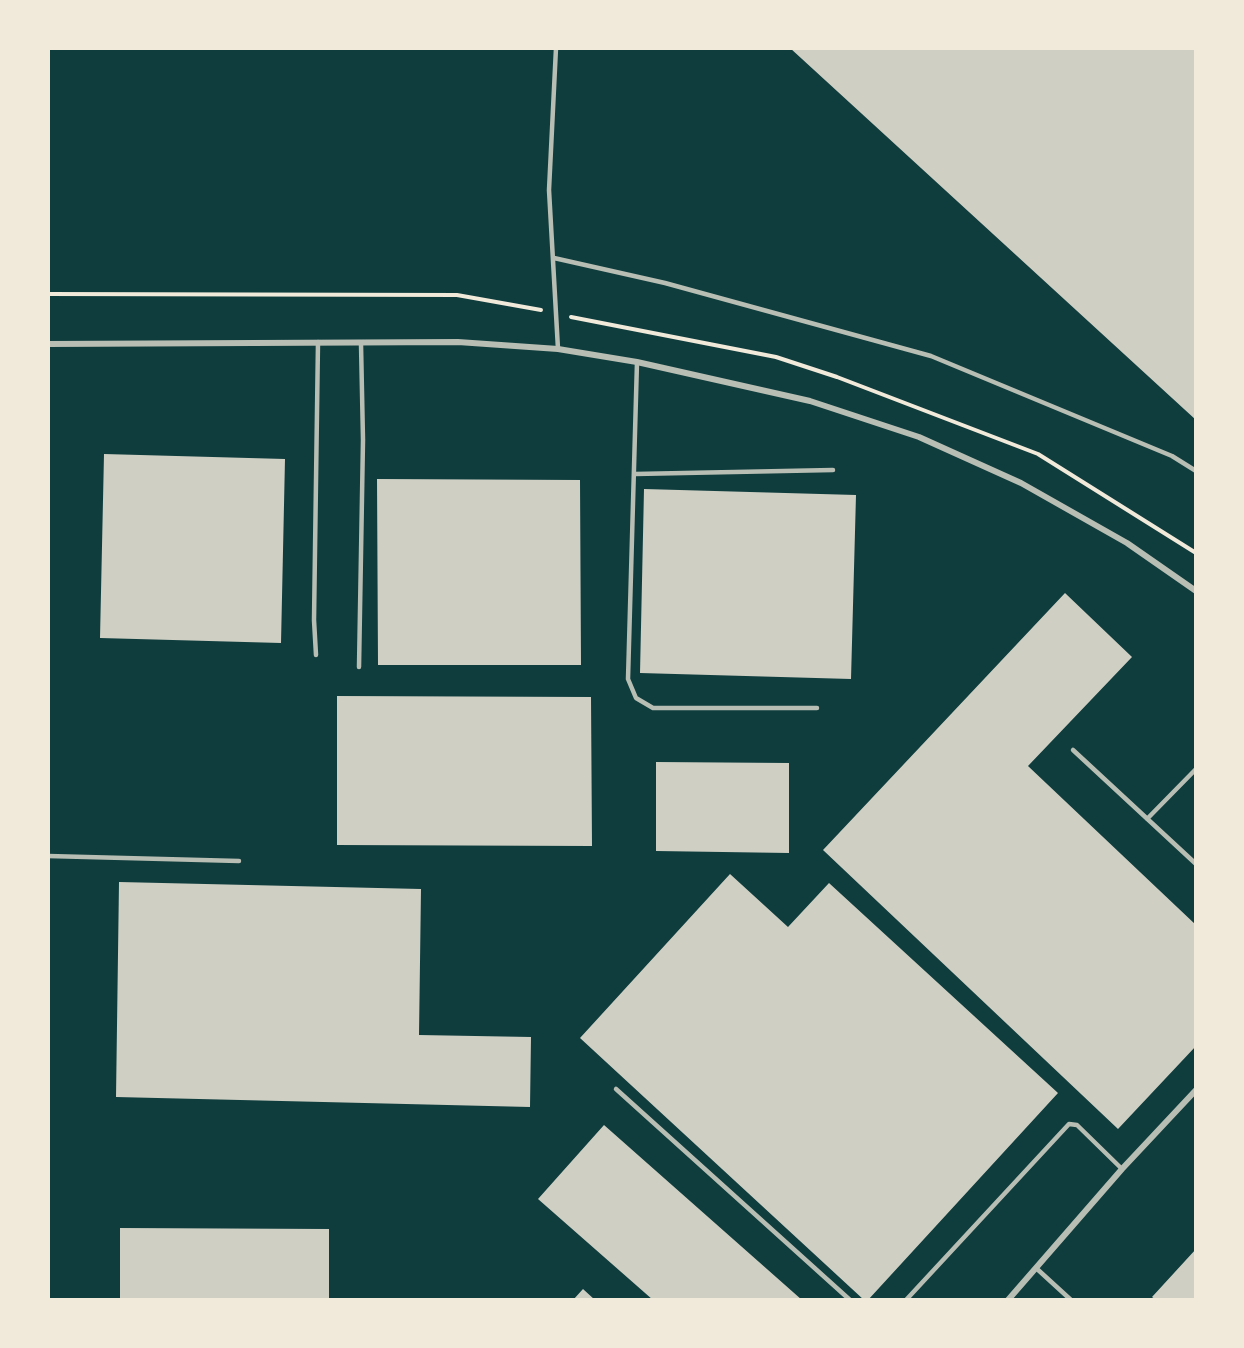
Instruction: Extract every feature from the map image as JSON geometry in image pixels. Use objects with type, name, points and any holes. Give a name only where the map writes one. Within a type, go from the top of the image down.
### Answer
[{"type":"street","points":[[48,344],[318,342],[361,344],[457,340],[558,349],[637,362],[810,401],[919,437],[1021,483],[1127,543],[1196,591]]},
{"type":"street","points":[[1008,1300],[1122,1169],[1196,1090]]},
{"type":"lane","points":[[556,48],[549,190],[558,349]]},
{"type":"lane","points":[[554,258],[665,283],[931,356],[1172,456],[1196,471]]},
{"type":"lane","points":[[316,655],[314,620],[318,342]]},
{"type":"lane","points":[[358,667],[363,440],[361,344]]},
{"type":"lane","points":[[637,362],[628,679],[636,698],[653,708],[817,708]]},
{"type":"lane","points":[[635,474],[833,470]]},
{"type":"lane","points":[[1072,750],[1196,864]]},
{"type":"lane","points":[[1147,819],[1196,769]]},
{"type":"lane","points":[[48,856],[239,861]]},
{"type":"lane","points":[[616,1089],[850,1300]]},
{"type":"lane","points":[[906,1300],[1069,1124],[1077,1125],[1122,1169]]},
{"type":"lane","points":[[1036,1268],[1071,1300]]},
{"type":"building","points":[[790,48],[1196,48],[1196,420]]},
{"type":"building","points":[[104,454],[285,459],[281,643],[100,638]]},
{"type":"building","points":[[377,479],[580,480],[581,665],[378,665]]},
{"type":"building","points":[[644,489],[856,495],[851,679],[640,673]]},
{"type":"building","points":[[1065,593],[1132,657],[1028,766],[1196,925],[1196,1046],[1118,1129],[823,850]]},
{"type":"building","points":[[337,696],[591,697],[592,846],[337,845]]},
{"type":"building","points":[[656,762],[789,763],[789,853],[656,851]]},
{"type":"building","points":[[730,874],[788,927],[829,883],[1058,1093],[868,1300],[864,1300],[580,1038]]},
{"type":"building","points":[[119,882],[421,889],[419,1035],[531,1037],[530,1107],[116,1097]]},
{"type":"building","points":[[604,1125],[802,1300],[653,1300],[538,1199]]},
{"type":"building","points":[[120,1228],[329,1229],[329,1300],[120,1300]]},
{"type":"building","points":[[1196,1249],[1196,1300],[1156,1300],[1152,1297]]},
{"type":"building","points":[[583,1289],[595,1300],[573,1300]]}]
